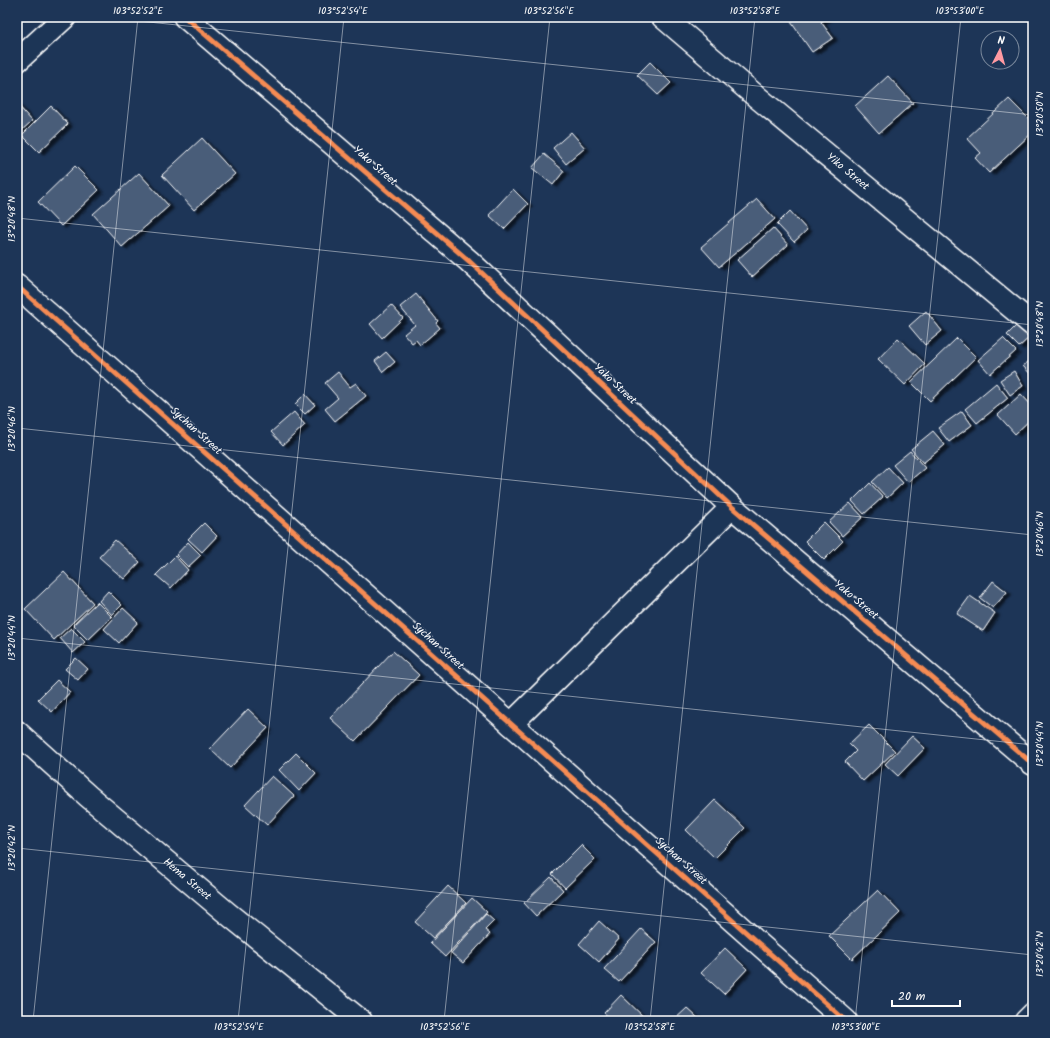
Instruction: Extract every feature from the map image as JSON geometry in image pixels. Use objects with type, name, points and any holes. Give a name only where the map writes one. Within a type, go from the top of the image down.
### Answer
[{"type":"street","points":[[17,61],[65,17]]},
{"type":"street","name":"Yako Street","points":[[185,17],[470,261],[732,507],[1033,764]]},
{"type":"street","name":"Yiko Street","points":[[662,17],[1033,326]]},
{"type":"street","name":"Sychan Street","points":[[17,286],[846,1021]]},
{"type":"street","points":[[511,724],[732,507]]},
{"type":"street","name":"Hema Street","points":[[17,732],[88,796],[215,903],[361,1021]]},
{"type":"street","points":[[1026,1021],[1033,1014]]},
{"type":"building","points":[[798,17],[828,17],[821,22],[833,38],[812,52],[791,22]]},
{"type":"building","points":[[650,62],[671,83],[658,95],[637,75]]},
{"type":"building","points":[[888,76],[913,103],[879,133],[855,106]]},
{"type":"building","points":[[1009,99],[1033,123],[1033,132],[989,173],[975,158],[981,153],[967,138]]},
{"type":"building","points":[[17,104],[32,121],[21,131],[23,132],[17,138]]},
{"type":"building","points":[[51,106],[68,124],[39,152],[22,135]]},
{"type":"building","points":[[571,132],[585,148],[566,164],[553,148]]},
{"type":"building","points":[[202,138],[235,174],[194,210],[162,175]]},
{"type":"building","points":[[544,154],[564,171],[553,185],[532,168]]},
{"type":"building","points":[[75,166],[99,190],[61,226],[38,202]]},
{"type":"building","points":[[139,173],[169,206],[122,247],[93,214]]},
{"type":"building","points":[[513,189],[528,204],[504,229],[489,215]]},
{"type":"building","points":[[757,199],[775,219],[719,267],[701,247]]},
{"type":"building","points":[[790,211],[807,230],[794,242],[777,224]]},
{"type":"building","points":[[773,228],[788,245],[752,277],[737,260]]},
{"type":"building","points":[[416,294],[438,321],[436,323],[440,328],[420,345],[416,340],[412,343],[404,334],[415,325],[400,307]]},
{"type":"building","points":[[391,305],[403,318],[382,338],[370,324]]},
{"type":"building","points":[[926,311],[942,331],[925,345],[909,326]]},
{"type":"building","points":[[1024,318],[1033,334],[1019,347],[1007,335]]},
{"type":"building","points":[[898,338],[925,364],[905,385],[878,359]]},
{"type":"building","points":[[957,338],[976,357],[930,401],[911,382]]},
{"type":"building","points":[[1003,338],[1016,351],[990,374],[978,360]]},
{"type":"building","points":[[386,352],[395,362],[383,372],[375,361]]},
{"type":"building","points":[[1033,358],[1033,377],[1023,366]]},
{"type":"building","points":[[1014,371],[1023,386],[1010,395],[1000,380]]},
{"type":"building","points":[[338,372],[350,387],[356,383],[366,396],[335,421],[325,409],[338,398],[325,383]]},
{"type":"building","points":[[996,383],[1008,398],[977,423],[965,409]]},
{"type":"building","points":[[305,394],[315,405],[305,414],[295,404]]},
{"type":"building","points":[[1021,394],[1033,407],[1033,417],[1015,434],[998,415]]},
{"type":"building","points":[[962,411],[972,425],[949,442],[938,428]]},
{"type":"building","points":[[294,412],[305,425],[283,445],[271,432]]},
{"type":"building","points":[[933,431],[945,445],[923,463],[911,449]]},
{"type":"building","points":[[910,451],[925,468],[908,482],[893,465]]},
{"type":"building","points":[[888,467],[903,483],[887,498],[872,482]]},
{"type":"building","points":[[870,483],[883,497],[864,514],[852,501]]},
{"type":"building","points":[[850,503],[863,517],[842,536],[829,522]]},
{"type":"building","points":[[824,522],[843,541],[824,560],[805,541]]},
{"type":"building","points":[[204,523],[217,536],[202,552],[188,539]]},
{"type":"building","points":[[115,540],[140,562],[124,579],[99,557]]},
{"type":"building","points":[[188,542],[201,555],[188,567],[176,555]]},
{"type":"building","points":[[175,556],[188,570],[171,588],[156,575]]},
{"type":"building","points":[[64,572],[93,603],[54,640],[25,609]]},
{"type":"building","points":[[993,581],[1007,592],[993,608],[980,598]]},
{"type":"building","points":[[108,591],[122,605],[112,615],[99,601]]},
{"type":"building","points":[[970,596],[995,613],[983,631],[957,614]]},
{"type":"building","points":[[97,602],[112,617],[88,640],[73,625]]},
{"type":"building","points":[[123,608],[138,622],[119,643],[104,629]]},
{"type":"building","points":[[71,628],[85,642],[73,653],[60,638]]},
{"type":"building","points":[[393,651],[419,675],[355,741],[330,718]]},
{"type":"building","points":[[76,658],[88,669],[78,680],[65,669]]},
{"type":"building","points":[[1033,667],[1033,675],[1029,671]]},
{"type":"building","points":[[57,680],[70,692],[52,712],[38,699]]},
{"type":"building","points":[[248,709],[268,728],[230,768],[210,749]]},
{"type":"building","points":[[869,725],[895,751],[863,781],[845,762],[856,751],[849,744]]},
{"type":"building","points":[[912,736],[925,748],[898,776],[885,764]]},
{"type":"building","points":[[296,753],[316,773],[299,791],[279,770]]},
{"type":"building","points":[[272,776],[294,796],[267,825],[245,805]]},
{"type":"building","points":[[715,800],[745,828],[715,858],[686,830]]},
{"type":"building","points":[[581,845],[595,859],[565,888],[552,874]]},
{"type":"building","points":[[551,877],[563,890],[536,916],[524,903]]},
{"type":"building","points":[[448,886],[466,903],[433,938],[415,922]]},
{"type":"building","points":[[878,890],[900,913],[852,959],[829,936]]},
{"type":"building","points":[[472,898],[487,912],[445,957],[430,943]]},
{"type":"building","points":[[486,914],[494,921],[485,930],[490,934],[463,963],[451,953]]},
{"type":"building","points":[[599,921],[619,939],[599,962],[579,944]]},
{"type":"building","points":[[641,929],[656,942],[619,982],[604,969]]},
{"type":"building","points":[[725,948],[747,969],[724,994],[701,973]]},
{"type":"building","points":[[621,995],[648,1021],[613,1021],[604,1013]]},
{"type":"building","points":[[687,1008],[698,1018],[695,1021],[673,1021]]},
{"type":"cycle path","points":[[185,17],[469,261],[732,507],[1033,764]]},
{"type":"cycle path","points":[[17,286],[846,1021]]}]
